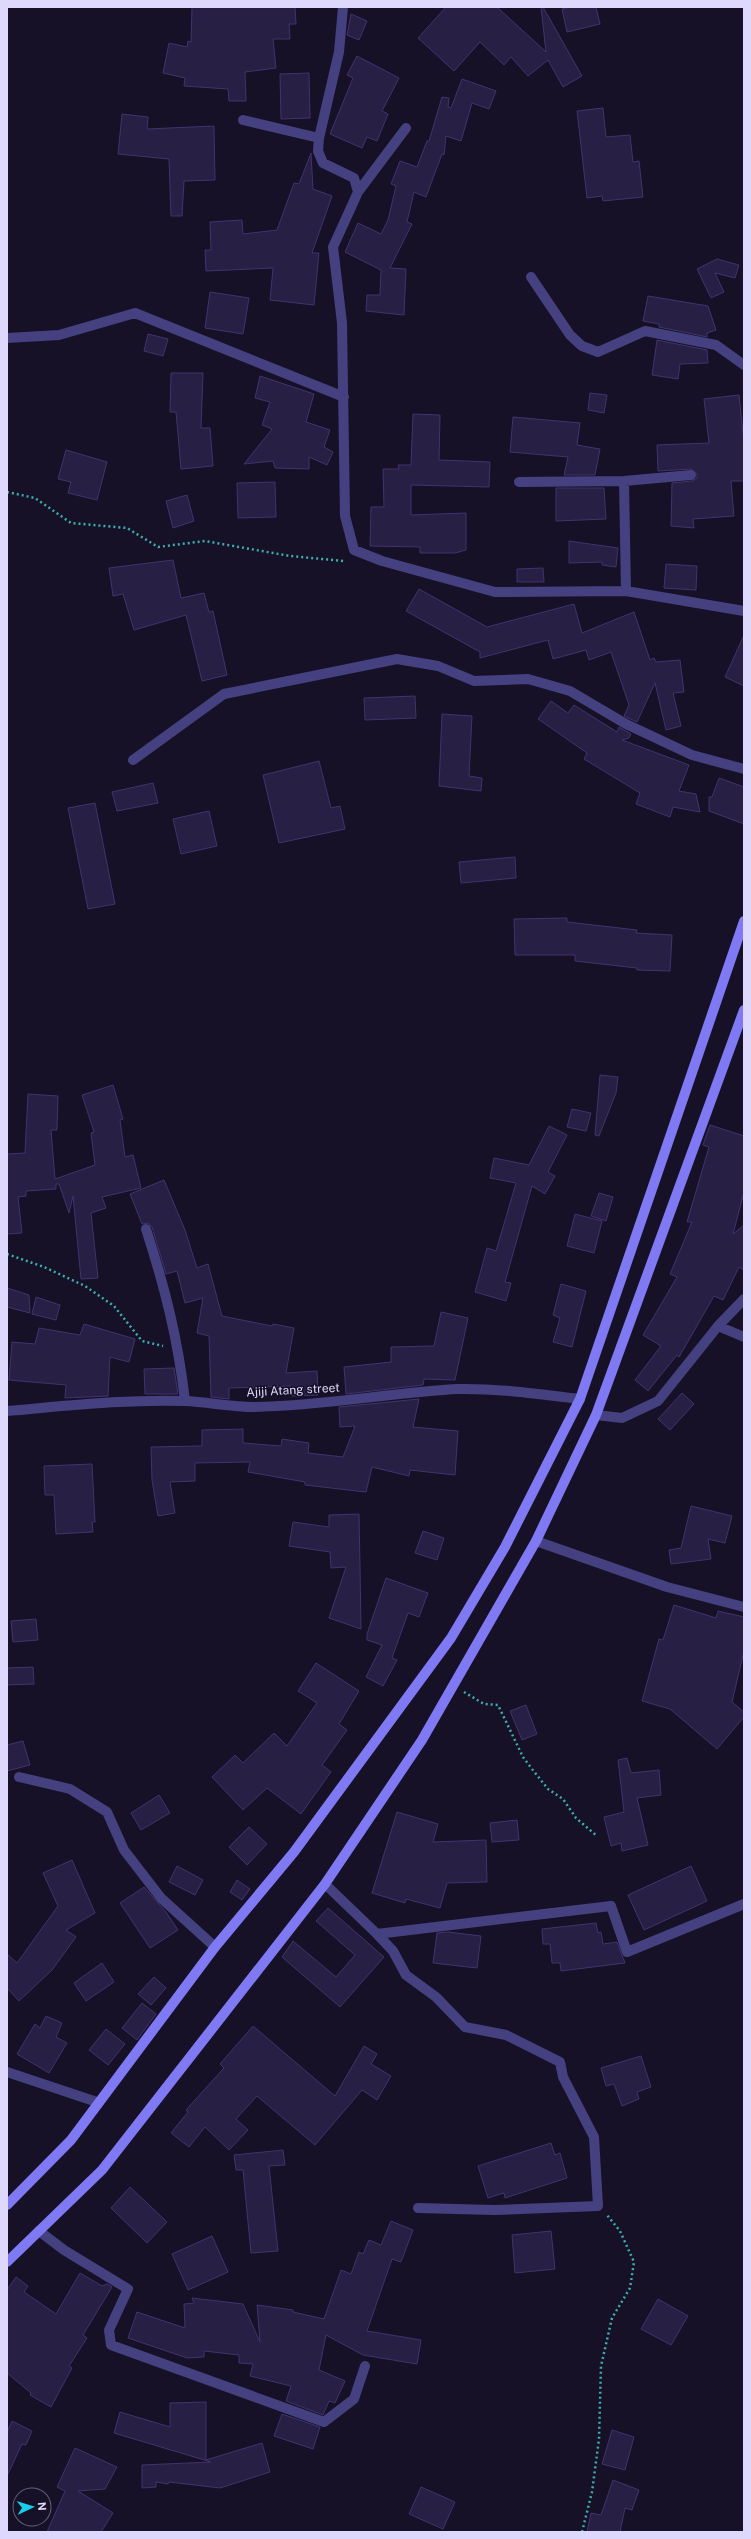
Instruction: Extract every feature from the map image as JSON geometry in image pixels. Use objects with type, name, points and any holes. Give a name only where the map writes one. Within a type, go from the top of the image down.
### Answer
[{"type":"main road","points":[[7,2205],[71,2140],[97,2102],[215,1947],[294,1852],[451,1638],[505,1547],[580,1399],[744,921]]},
{"type":"main road","points":[[7,2262],[102,2170],[325,1884],[422,1740],[536,1541],[596,1415],[744,1010]]},
{"type":"street","points":[[343,7],[339,52],[319,138],[318,151],[323,163],[354,178],[358,192]]},
{"type":"street","points":[[243,120],[319,138]]},
{"type":"street","points":[[406,128],[358,192],[333,247],[340,291],[344,397],[345,516],[354,550],[382,560],[495,592],[626,591],[744,610]]},
{"type":"street","points":[[531,277],[570,335],[582,346],[598,352],[645,331],[716,345],[744,365]]},
{"type":"street","points":[[7,338],[59,335],[135,313],[344,397]]},
{"type":"street","points":[[518,482],[624,481],[691,475]]},
{"type":"street","points":[[624,481],[626,591]]},
{"type":"street","points":[[133,760],[224,694],[397,659],[438,666],[474,681],[528,679],[570,691],[626,724],[692,755],[744,769]]},
{"type":"street","points":[[146,1229],[163,1281],[179,1350],[185,1401]]},
{"type":"street","points":[[596,1415],[622,1418],[658,1401],[718,1326],[744,1300]]},
{"type":"street","points":[[718,1326],[744,1337]]},
{"type":"street","name":"Ajiji Atang street","points":[[7,1411],[106,1402],[185,1401],[254,1407],[372,1399],[402,1393],[456,1390],[527,1393],[580,1399]]},
{"type":"street","points":[[536,1541],[667,1587],[744,1607]]},
{"type":"street","points":[[19,1777],[70,1789],[106,1812],[124,1850],[161,1898],[215,1947]]},
{"type":"street","points":[[325,1884],[393,1951],[406,1975],[436,1997],[465,2027],[506,2035],[560,2062],[563,2077],[594,2137],[598,2206],[494,2210],[418,2208]]},
{"type":"street","points":[[377,1934],[611,1906],[627,1952],[744,1904]]},
{"type":"street","points":[[7,2072],[97,2102]]},
{"type":"street","points":[[39,2231],[64,2250],[128,2289],[109,2330],[111,2345],[324,2422],[354,2399],[364,2366]]},
{"type":"path","points":[[7,492],[35,498],[71,523],[127,528],[158,547],[205,541],[290,556],[346,560]]},
{"type":"path","points":[[7,1254],[44,1267],[85,1286],[114,1306],[142,1341],[179,1350]]},
{"type":"path","points":[[453,1686],[484,1704],[498,1705],[523,1757],[532,1769],[548,1789],[563,1799],[576,1818],[597,1836]]},
{"type":"path","points":[[582,2532],[592,2492],[599,2439],[600,2366],[612,2318],[630,2288],[634,2262],[620,2231],[598,2206]]},
{"type":"building","points":[[192,7],[295,7],[296,24],[289,24],[290,39],[273,39],[276,68],[245,72],[246,101],[229,101],[228,89],[184,86],[185,78],[163,73],[169,43],[187,47],[188,41],[191,42]]},
{"type":"building","points":[[446,7],[497,7],[546,52],[541,7],[543,7],[582,76],[563,87],[548,60],[528,76],[511,57],[504,65],[480,42],[454,71],[418,38]]},
{"type":"building","points":[[570,7],[596,7],[600,24],[567,32],[562,9]]},
{"type":"building","points":[[351,14],[367,21],[359,40],[347,35]]},
{"type":"building","points":[[357,56],[399,78],[382,111],[388,114],[377,141],[367,137],[362,148],[330,134],[353,78],[347,75]]},
{"type":"building","points":[[309,73],[310,118],[281,119],[280,74]]},
{"type":"building","points":[[462,79],[496,91],[489,109],[472,103],[461,141],[446,136],[444,155],[442,154],[426,197],[414,192],[407,222],[412,224],[390,268],[406,269],[404,315],[366,311],[367,295],[380,295],[381,270],[345,252],[358,223],[381,234],[388,220],[396,186],[391,184],[400,161],[417,167],[427,141],[429,141],[442,97],[449,98],[448,107],[451,108]]},
{"type":"building","points":[[603,108],[606,137],[630,135],[633,162],[639,161],[643,197],[603,201],[602,196],[587,198],[577,111]]},
{"type":"building","points":[[122,114],[148,117],[147,129],[214,126],[215,180],[184,181],[182,216],[171,216],[169,159],[118,154]]},
{"type":"building","points":[[311,153],[313,189],[332,196],[312,253],[319,253],[314,305],[270,300],[273,268],[206,271],[205,250],[211,250],[210,222],[242,220],[243,234],[277,230],[294,183],[299,184]]},
{"type":"building","points":[[717,259],[739,265],[735,278],[715,273],[724,292],[711,298],[697,269]]},
{"type":"building","points":[[210,292],[249,298],[243,334],[205,328]]},
{"type":"building","points":[[648,296],[708,306],[716,330],[707,333],[707,337],[659,327],[659,324],[643,321]]},
{"type":"building","points":[[148,334],[168,339],[163,356],[144,351]]},
{"type":"building","points":[[657,340],[707,350],[708,363],[680,364],[678,379],[652,375]]},
{"type":"building","points":[[171,373],[203,373],[201,428],[210,428],[213,466],[181,469],[176,412],[170,412]]},
{"type":"building","points":[[260,376],[314,394],[306,422],[330,430],[324,447],[333,452],[327,465],[309,457],[309,469],[275,468],[273,461],[244,464],[272,429],[262,425],[270,402],[255,398]]},
{"type":"building","points":[[590,393],[607,395],[604,413],[588,410]]},
{"type":"building","points":[[739,395],[744,443],[744,481],[731,481],[734,516],[693,519],[694,528],[671,526],[672,483],[692,481],[697,478],[697,474],[691,469],[658,471],[657,445],[709,443],[704,399]]},
{"type":"building","points":[[413,414],[440,415],[439,460],[490,462],[489,487],[411,485],[411,515],[466,513],[466,550],[455,553],[420,553],[420,547],[370,546],[371,507],[384,507],[383,469],[399,469],[398,465],[411,465]]},
{"type":"building","points":[[513,417],[580,423],[577,445],[600,449],[595,475],[564,475],[568,457],[510,452]]},
{"type":"building","points":[[66,450],[107,462],[97,500],[68,493],[71,482],[58,479]]},
{"type":"building","points":[[275,482],[276,517],[238,518],[237,483]]},
{"type":"building","points":[[556,488],[604,488],[606,519],[556,521]]},
{"type":"building","points":[[187,495],[194,521],[173,528],[166,501]]},
{"type":"building","points":[[569,541],[618,548],[616,567],[602,565],[602,562],[569,563]]},
{"type":"building","points":[[173,560],[181,598],[204,593],[209,612],[213,611],[227,675],[202,681],[186,615],[134,630],[123,594],[113,596],[109,568]]},
{"type":"building","points":[[666,564],[697,566],[696,590],[664,588]]},
{"type":"building","points":[[543,568],[544,582],[517,582],[517,569]]},
{"type":"building","points":[[419,589],[487,627],[574,604],[582,633],[634,612],[650,660],[654,658],[656,662],[680,660],[684,692],[673,693],[681,726],[666,730],[655,683],[637,722],[624,716],[629,705],[611,652],[589,660],[586,650],[553,659],[548,640],[480,658],[480,652],[406,611]]},
{"type":"building","points":[[744,635],[744,686],[725,677]]},
{"type":"building","points":[[415,696],[416,718],[365,720],[364,698]]},
{"type":"building","points":[[551,701],[568,713],[574,705],[617,732],[619,727],[631,734],[629,738],[622,740],[689,765],[679,791],[696,794],[700,812],[673,807],[670,817],[636,804],[640,793],[584,759],[587,753],[538,719]]},
{"type":"building","points":[[442,714],[472,716],[469,776],[482,778],[481,791],[439,786]]},
{"type":"building","points":[[319,761],[331,808],[340,806],[345,829],[279,843],[263,775]]},
{"type":"building","points":[[719,778],[744,787],[744,824],[709,811],[709,797],[712,797]]},
{"type":"building","points":[[153,783],[158,803],[117,811],[112,792]]},
{"type":"building","points":[[95,803],[115,904],[88,909],[68,808]]},
{"type":"building","points":[[209,811],[217,846],[181,854],[173,819]]},
{"type":"building","points":[[515,857],[516,878],[461,883],[459,862]]},
{"type":"building","points":[[567,918],[567,922],[637,930],[636,933],[672,935],[670,971],[637,970],[637,968],[575,961],[575,955],[515,955],[514,919]]},
{"type":"building","points":[[600,1075],[618,1077],[616,1093],[599,1136],[595,1135]]},
{"type":"building","points":[[113,1085],[123,1119],[120,1120],[125,1157],[133,1155],[141,1188],[102,1197],[106,1208],[91,1213],[98,1278],[81,1279],[73,1196],[69,1213],[59,1184],[56,1184],[56,1189],[26,1191],[26,1196],[18,1197],[22,1233],[7,1234],[7,1154],[25,1153],[28,1094],[58,1096],[57,1130],[51,1130],[55,1179],[95,1165],[91,1133],[94,1132],[82,1095]]},
{"type":"building","points":[[572,1109],[591,1113],[586,1131],[567,1127]]},
{"type":"building","points":[[710,1125],[744,1136],[744,1192],[733,1234],[744,1225],[744,1270],[739,1267],[723,1300],[714,1296],[679,1357],[677,1355],[648,1391],[635,1380],[661,1346],[643,1335],[677,1277],[670,1274],[692,1222],[687,1222],[709,1147],[703,1145]]},
{"type":"building","points":[[549,1126],[567,1135],[548,1172],[555,1176],[545,1194],[532,1186],[505,1282],[511,1283],[506,1301],[475,1292],[487,1248],[496,1251],[516,1183],[490,1178],[494,1158],[529,1165]]},
{"type":"building","points":[[164,1180],[185,1230],[197,1268],[208,1264],[222,1316],[272,1326],[273,1324],[294,1328],[286,1373],[317,1371],[318,1395],[292,1396],[291,1386],[229,1388],[229,1399],[211,1397],[209,1336],[197,1333],[203,1298],[185,1303],[177,1271],[166,1274],[152,1227],[148,1223],[142,1224],[130,1194]]},
{"type":"building","points":[[599,1193],[613,1197],[606,1221],[591,1216]]},
{"type":"building","points":[[575,1214],[602,1221],[594,1253],[567,1246]]},
{"type":"building","points":[[561,1284],[586,1291],[572,1347],[553,1342],[560,1318],[553,1315]]},
{"type":"building","points":[[7,1288],[29,1295],[30,1313],[7,1307]]},
{"type":"building","points":[[36,1297],[60,1305],[56,1320],[32,1314]]},
{"type":"building","points":[[441,1312],[468,1318],[455,1380],[424,1379],[423,1385],[346,1394],[344,1367],[391,1362],[391,1347],[434,1346]]},
{"type":"building","points":[[84,1324],[135,1339],[129,1362],[110,1357],[108,1396],[65,1398],[66,1385],[9,1380],[12,1342],[35,1344],[39,1328],[80,1335]]},
{"type":"building","points":[[174,1368],[178,1394],[145,1394],[144,1369]]},
{"type":"building","points":[[682,1393],[694,1404],[670,1430],[658,1419]]},
{"type":"building","points":[[419,1399],[413,1427],[458,1431],[455,1475],[410,1470],[409,1476],[372,1467],[366,1492],[305,1485],[305,1482],[248,1472],[250,1462],[195,1463],[195,1481],[170,1482],[175,1513],[158,1516],[152,1480],[151,1447],[202,1446],[202,1430],[243,1429],[243,1443],[281,1446],[282,1439],[309,1443],[308,1453],[343,1457],[355,1426],[340,1427],[339,1407]]},
{"type":"building","points":[[92,1464],[95,1522],[92,1522],[93,1532],[56,1534],[54,1495],[45,1495],[44,1466]]},
{"type":"building","points":[[691,1506],[732,1516],[725,1543],[708,1539],[711,1559],[671,1564],[669,1550],[681,1548]]},
{"type":"building","points":[[359,1514],[361,1629],[329,1618],[346,1567],[331,1568],[330,1552],[289,1546],[293,1522],[329,1527],[329,1515]]},
{"type":"building","points":[[423,1531],[444,1538],[437,1560],[415,1553]]},
{"type":"building","points":[[386,1578],[428,1593],[419,1617],[408,1613],[392,1658],[397,1660],[383,1686],[366,1677],[382,1645],[367,1640],[367,1634]]},
{"type":"building","points":[[674,1605],[716,1618],[718,1611],[744,1617],[744,1651],[732,1702],[744,1712],[744,1717],[717,1749],[670,1709],[642,1701],[659,1639],[663,1640]]},
{"type":"building","points":[[36,1619],[38,1640],[13,1642],[11,1621]]},
{"type":"building","points":[[316,1663],[359,1691],[339,1724],[347,1730],[322,1765],[331,1772],[301,1814],[267,1788],[243,1810],[212,1777],[235,1755],[243,1763],[274,1733],[287,1746],[317,1703],[298,1691]]},
{"type":"building","points":[[33,1667],[34,1684],[7,1685],[7,1668]]},
{"type":"building","points":[[526,1705],[537,1734],[522,1740],[510,1711]]},
{"type":"building","points":[[23,1741],[30,1765],[7,1771],[7,1745]]},
{"type":"building","points":[[627,1758],[631,1773],[659,1770],[661,1795],[637,1798],[648,1845],[622,1851],[621,1843],[611,1846],[604,1817],[624,1812],[618,1760]]},
{"type":"building","points":[[159,1795],[170,1813],[141,1830],[131,1813]]},
{"type":"building","points":[[397,1812],[438,1824],[433,1842],[486,1840],[487,1882],[447,1883],[440,1908],[406,1899],[405,1903],[372,1893]]},
{"type":"building","points":[[517,1820],[519,1840],[492,1842],[490,1823]]},
{"type":"building","points":[[249,1827],[267,1844],[247,1865],[229,1847]]},
{"type":"building","points":[[72,1860],[95,1913],[66,1930],[76,1937],[52,1970],[19,2001],[7,1988],[7,1954],[17,1963],[58,1906],[43,1873]]},
{"type":"building","points":[[177,1866],[203,1880],[195,1895],[169,1882]]},
{"type":"building","points":[[691,1866],[707,1901],[644,1930],[628,1895]]},
{"type":"building","points":[[237,1880],[250,1889],[242,1900],[230,1892]]},
{"type":"building","points":[[144,1887],[166,1912],[178,1930],[150,1948],[120,1903]]},
{"type":"building","points":[[328,1908],[384,1957],[340,2007],[282,1957],[293,1941],[336,1977],[355,1955],[316,1921]]},
{"type":"building","points":[[596,1923],[598,1933],[601,1932],[603,1944],[617,1942],[625,1963],[561,1971],[560,1963],[552,1963],[550,1944],[543,1944],[542,1929]]},
{"type":"building","points":[[448,1932],[481,1936],[477,1968],[433,1963],[437,1933]]},
{"type":"building","points":[[102,1963],[114,1982],[86,2001],[74,1983]]},
{"type":"building","points":[[154,1977],[166,1988],[151,2005],[138,1994]]},
{"type":"building","points":[[142,2003],[156,2014],[137,2040],[122,2028]]},
{"type":"building","points":[[46,2016],[62,2023],[56,2037],[67,2043],[49,2073],[17,2054],[35,2024],[40,2028]]},
{"type":"building","points":[[253,2026],[335,2096],[364,2046],[377,2054],[371,2064],[391,2076],[377,2100],[362,2090],[315,2145],[257,2096],[236,2119],[248,2130],[229,2150],[205,2127],[189,2147],[171,2133],[188,2112],[186,2110],[224,2068],[220,2064]]},
{"type":"building","points":[[106,2029],[125,2044],[108,2065],[89,2050]]},
{"type":"building","points":[[641,2056],[651,2087],[637,2092],[639,2099],[622,2106],[614,2084],[606,2086],[601,2068]]},
{"type":"building","points":[[551,2143],[555,2155],[560,2153],[567,2178],[505,2198],[504,2193],[488,2198],[478,2166]]},
{"type":"building","points":[[283,2150],[285,2165],[269,2166],[278,2251],[251,2253],[243,2170],[236,2170],[234,2155]]},
{"type":"building","points":[[130,2187],[167,2222],[147,2243],[111,2208]]},
{"type":"building","points":[[391,2221],[413,2230],[401,2262],[392,2259],[367,2331],[421,2340],[417,2364],[363,2355],[326,2335],[319,2370],[345,2381],[335,2403],[329,2401],[323,2415],[286,2401],[291,2386],[250,2376],[253,2364],[239,2363],[239,2355],[204,2351],[204,2357],[187,2358],[128,2338],[137,2312],[185,2328],[184,2304],[194,2303],[192,2298],[243,2304],[260,2342],[257,2305],[293,2310],[293,2312],[324,2319],[341,2270],[351,2274],[359,2252],[363,2254],[369,2240],[381,2245]]},
{"type":"building","points":[[551,2231],[555,2269],[515,2273],[512,2235]]},
{"type":"building","points":[[212,2236],[228,2272],[188,2290],[172,2254]]},
{"type":"building","points":[[80,2273],[102,2286],[107,2284],[112,2287],[83,2335],[87,2338],[69,2366],[72,2368],[51,2407],[30,2395],[31,2393],[7,2373],[7,2290],[16,2277],[28,2286],[24,2292],[56,2314]]},
{"type":"building","points":[[658,2299],[688,2316],[671,2345],[641,2329]]},
{"type":"building","points":[[206,2402],[206,2460],[262,2443],[270,2472],[220,2488],[169,2482],[168,2484],[156,2482],[156,2487],[142,2488],[142,2465],[211,2462],[114,2433],[120,2412],[170,2427],[170,2403]]},
{"type":"building","points":[[282,2414],[320,2427],[313,2449],[274,2436]]},
{"type":"building","points":[[12,2421],[32,2431],[26,2445],[22,2444],[7,2476],[7,2432]]},
{"type":"building","points":[[612,2430],[634,2437],[625,2470],[602,2464]]},
{"type":"building","points":[[75,2448],[117,2467],[105,2489],[78,2491],[113,2513],[101,2532],[47,2532],[49,2527],[52,2527],[52,2521],[65,2491],[57,2487]]},
{"type":"building","points":[[613,2480],[639,2490],[632,2510],[625,2508],[620,2532],[587,2532],[591,2513],[601,2515]]},
{"type":"building","points":[[421,2487],[455,2502],[443,2529],[409,2514]]}]
